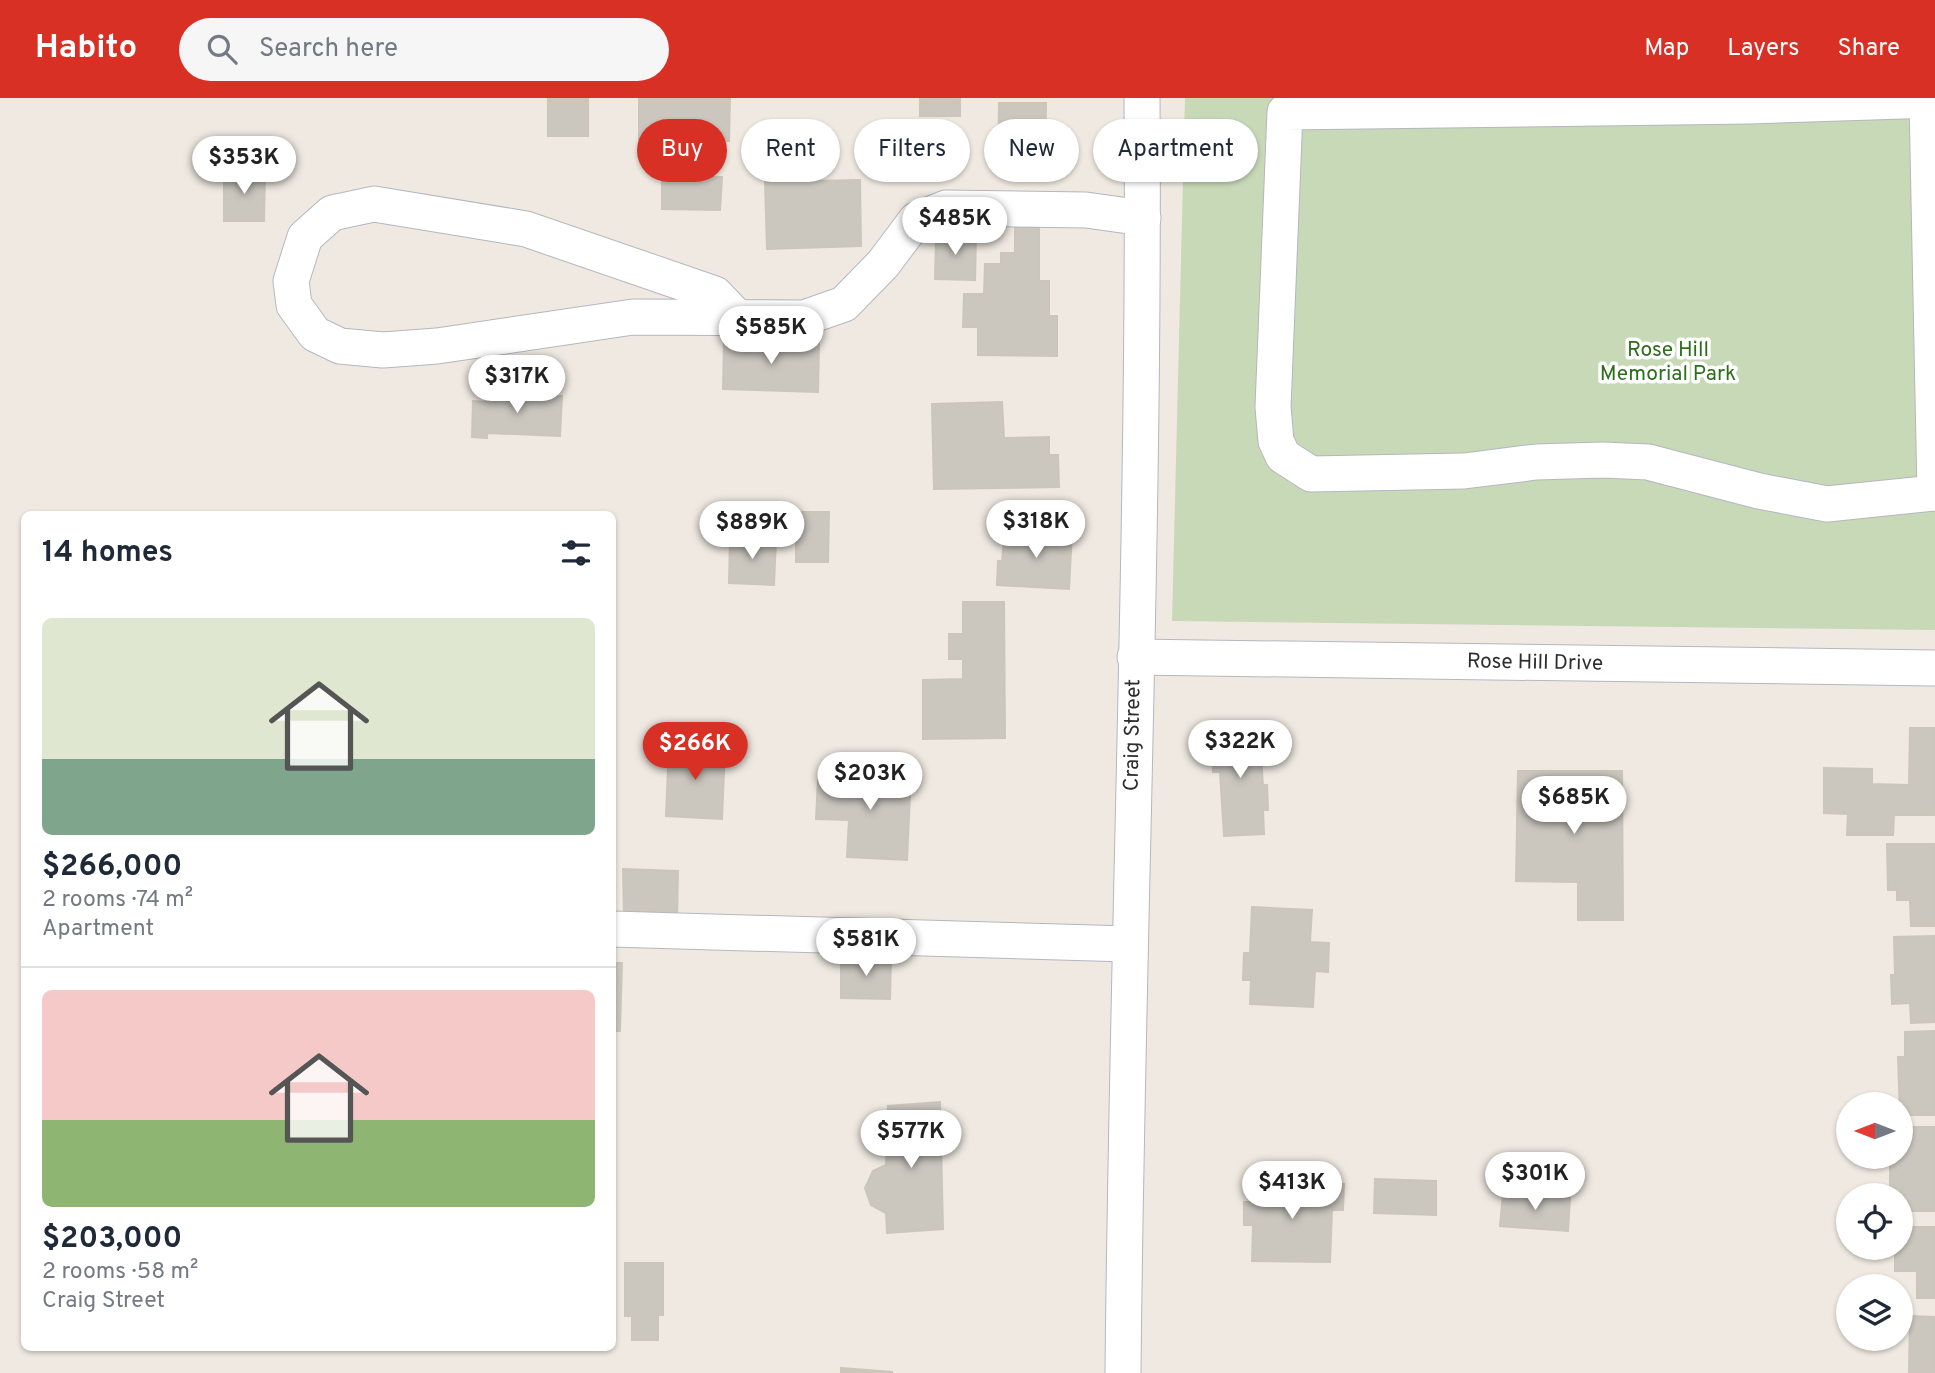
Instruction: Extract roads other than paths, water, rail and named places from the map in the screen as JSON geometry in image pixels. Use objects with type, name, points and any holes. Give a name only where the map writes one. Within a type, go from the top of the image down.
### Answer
[{"type":"street","name":"Craig Street","points":[[1123,1373],[1128,943],[1143,218],[1142,98]]},
{"type":"street","points":[[1931,100],[1935,493],[1827,504],[1759,491],[1648,462],[1603,460],[1535,462],[1464,471],[1311,474],[1283,456],[1276,441],[1273,407],[1285,112],[1931,100]]},
{"type":"street","points":[[736,316],[715,294],[526,229],[374,204],[332,213],[305,237],[291,281],[294,305],[315,334],[340,346],[383,350],[438,346],[633,317],[804,318],[844,304],[883,264],[916,220],[946,208],[1086,210],[1143,218]]},
{"type":"street","name":"Rose Hill Drive","points":[[1135,657],[1935,668]]},
{"type":"street","points":[[616,929],[1128,943]]},
{"type":"park label","name":"Rose Hill Memorial Park","points":[[1668,362]]}]
